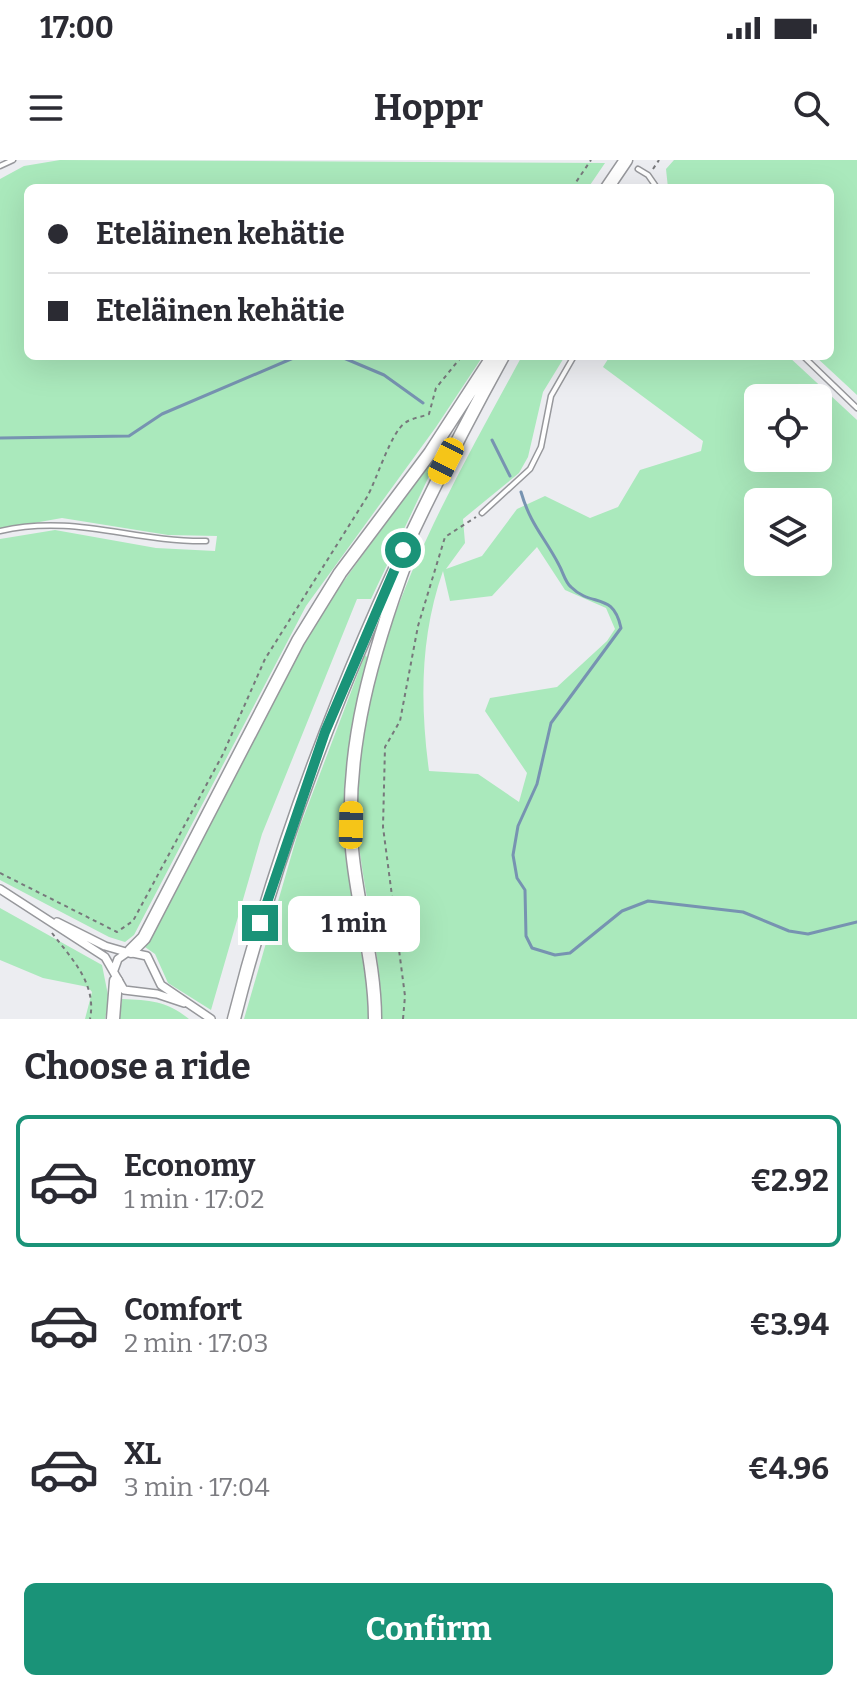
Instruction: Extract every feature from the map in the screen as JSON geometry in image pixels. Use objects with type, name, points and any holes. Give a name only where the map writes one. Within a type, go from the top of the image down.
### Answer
[{"type":"highway","points":[[610,184],[626,160]]},
{"type":"highway","points":[[129,952],[144,938],[313,616],[340,573],[450,425],[491,360]]},
{"type":"highway","points":[[234,1019],[290,826],[325,732],[366,631],[446,461],[501,360]]},
{"type":"highway","points":[[375,1019],[352,850],[355,746],[364,694],[391,602],[446,461]]},
{"type":"highway","points":[[113,1019],[115,976]]},
{"type":"street","points":[[0,889],[105,957],[115,976],[130,992],[157,994],[184,1003]]},
{"type":"street","points":[[37,912],[105,946],[147,956],[161,985],[211,1019]]},
{"type":"street","points":[[115,976],[118,959],[129,952]]},
{"type":"lane","points":[[0,166],[13,160]]},
{"type":"lane","points":[[638,169],[654,184]]},
{"type":"lane","points":[[482,513],[530,469],[541,447],[551,396],[572,360]]},
{"type":"lane","points":[[807,360],[857,408]]},
{"type":"lane","points":[[0,531],[54,523],[160,539],[206,541]]},
{"type":"path","points":[[575,184],[591,160]]},
{"type":"path","points":[[648,175],[659,160]]},
{"type":"path","points":[[0,873],[117,932],[133,921],[223,754],[265,659],[367,497],[382,470],[392,438],[405,422],[429,414],[436,388],[459,360]]},
{"type":"path","points":[[403,1019],[405,996],[383,827],[385,747],[400,721],[418,626],[445,537],[482,513]]},
{"type":"path","points":[[37,912],[85,978],[93,1003],[90,1019]]},
{"type":"green space","points":[[60,160],[605,163],[591,184],[24,184],[24,360],[480,360],[436,427],[306,606],[134,935],[125,942],[109,937],[0,880],[0,539],[55,530],[156,548],[215,551],[217,536],[168,535],[62,518],[0,529],[0,179],[24,166]]},
{"type":"green space","points":[[674,160],[857,160],[857,395],[819,360],[834,360],[834,184],[668,184],[666,169]]},
{"type":"green space","points":[[520,360],[563,360],[543,392],[528,457],[519,473],[463,519],[465,543],[446,569],[482,556],[517,509],[545,496],[590,518],[618,507],[640,470],[701,451],[703,441],[603,367],[607,360],[792,360],[818,384],[744,384],[744,472],[832,472],[832,397],[857,420],[857,1019],[381,1019],[378,962],[357,819],[363,732],[393,619],[440,511]],"holes":[[[537,547],[565,590],[606,608],[615,629],[607,641],[557,687],[490,698],[485,711],[527,773],[519,802],[478,774],[429,771],[424,721],[424,670],[430,620],[443,571],[450,601],[492,596]]]},
{"type":"green space","points":[[437,452],[439,455],[371,599],[357,599],[262,834],[211,1010],[168,983],[155,954],[145,947],[315,621]]},
{"type":"green space","points":[[365,655],[368,658],[348,755],[345,829],[369,1019],[244,1019],[299,829]]},
{"type":"green space","points":[[0,908],[102,965],[109,1000],[105,1019],[85,1019],[92,992],[88,987],[43,978],[0,960]]},
{"type":"green space","points":[[122,999],[158,1003],[173,1008],[189,1019],[119,1019]]},
{"type":"waterway","points":[[0,438],[129,436],[162,414],[289,360]]},
{"type":"waterway","points":[[348,360],[384,375],[423,403]]},
{"type":"waterway","points":[[492,440],[510,476]]},
{"type":"waterway","points":[[521,492],[533,522],[569,585],[579,593],[607,604],[613,609],[621,628],[551,723],[537,784],[518,826],[513,855],[517,878],[525,890],[526,936],[532,948],[555,955],[570,953],[622,911],[648,901],[743,912],[789,931],[808,934],[857,922]]},
{"type":"route","points":[[260,923],[290,826],[325,732],[403,550]]}]
